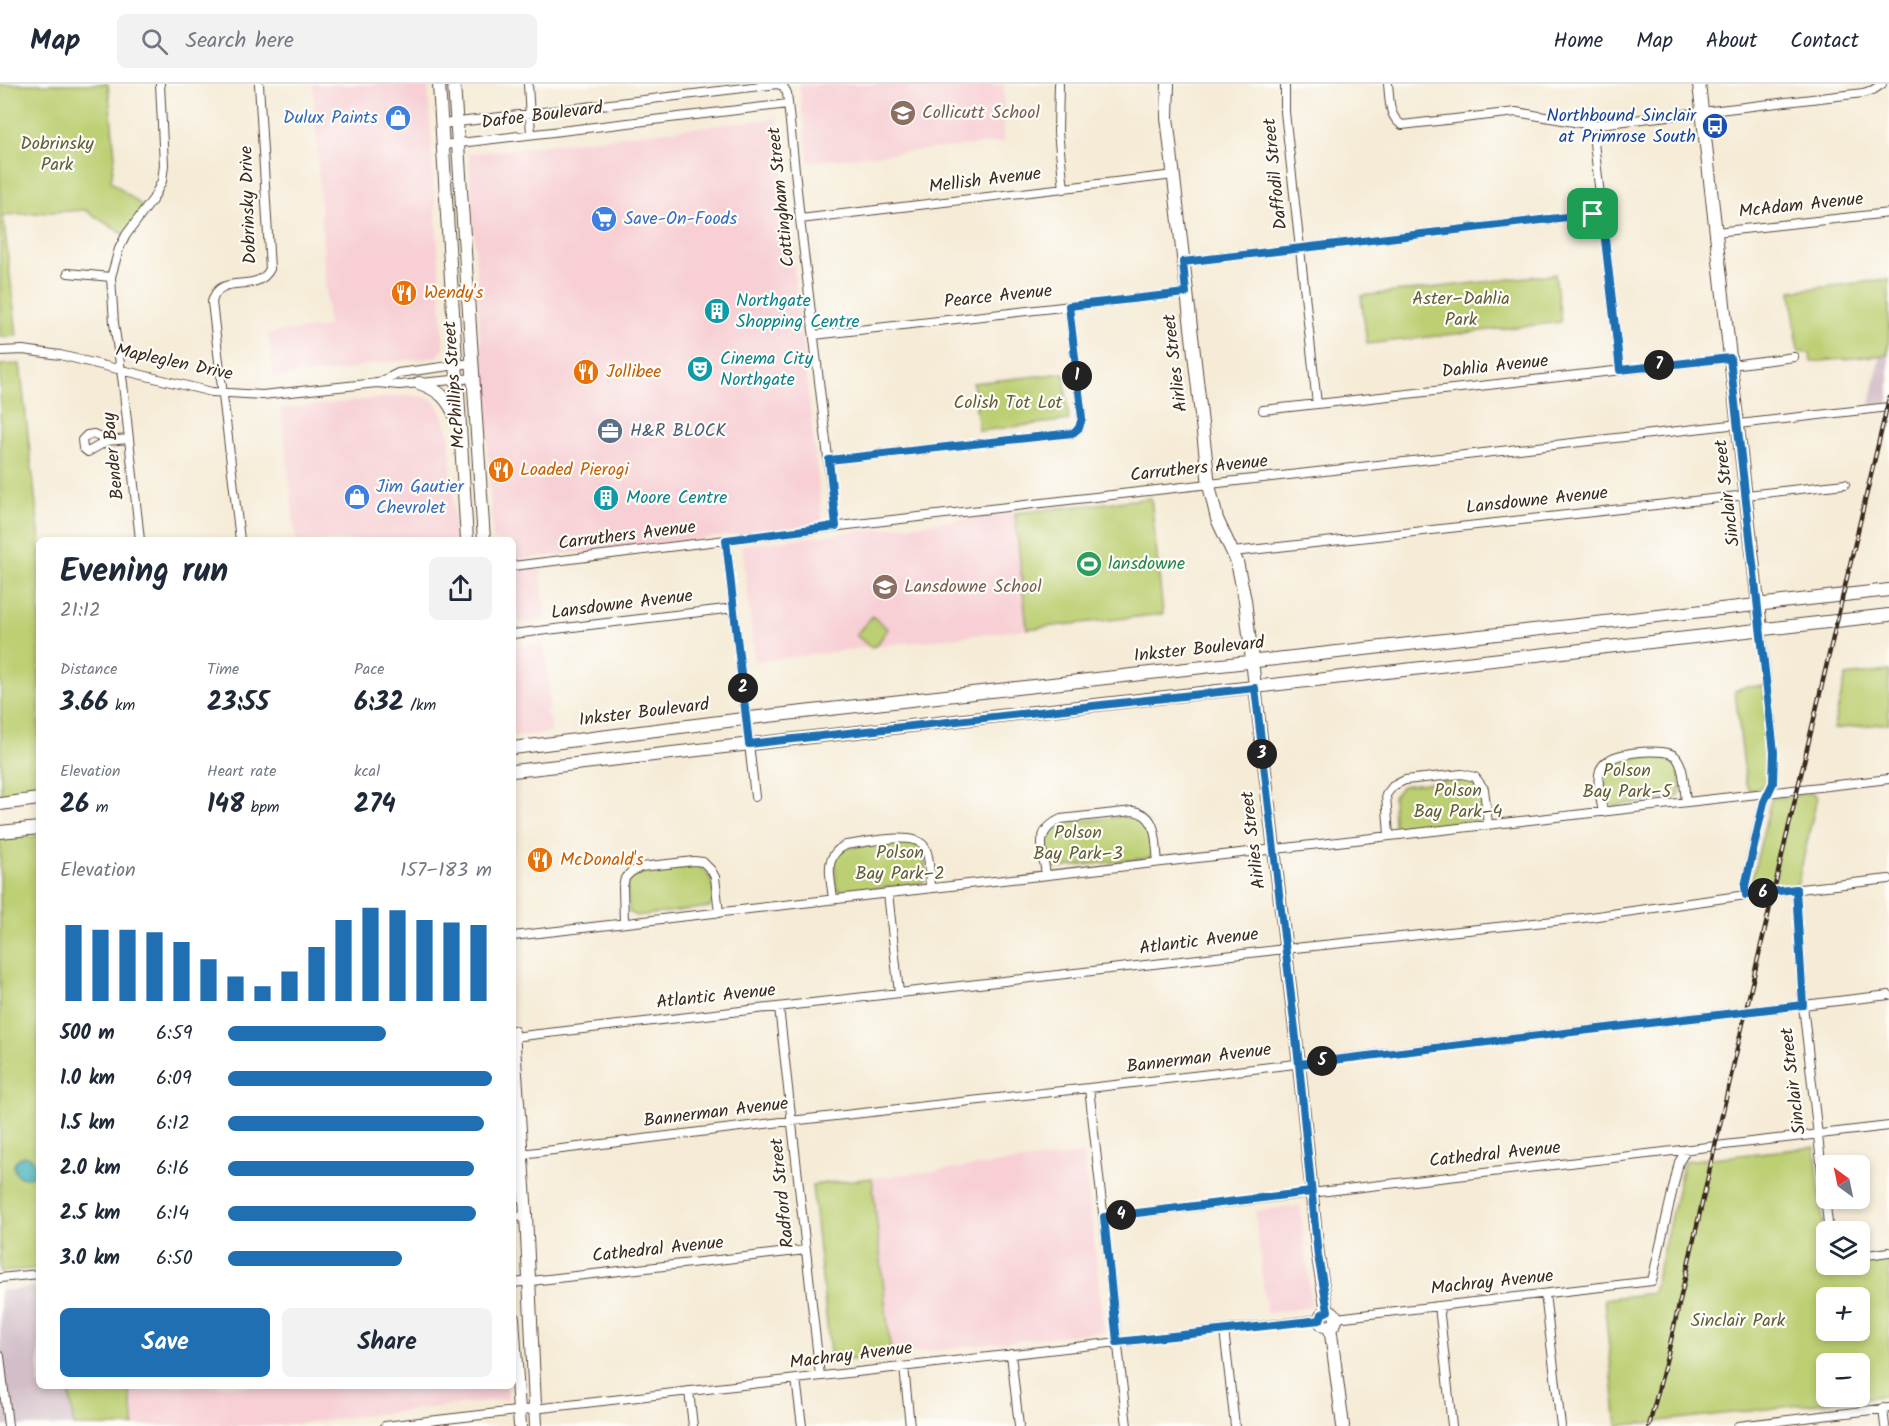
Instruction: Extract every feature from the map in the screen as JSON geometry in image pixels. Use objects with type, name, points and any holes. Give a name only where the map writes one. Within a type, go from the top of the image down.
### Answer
[{"type":"main road","name":"McPhillips Street","points":[[439,84],[467,537]]},
{"type":"main road","name":"McPhillips Street","points":[[454,84],[484,537]]},
{"type":"main road","name":"Airlies Street","points":[[1168,84],[1167,117],[1209,485],[1216,519],[1233,552],[1244,590],[1299,1064],[1318,1256],[1343,1426]]},
{"type":"main road","name":"Sinclair Street","points":[[1699,84],[1761,630]]},
{"type":"main road","points":[[419,382],[442,394],[451,405],[460,427]]},
{"type":"main road","name":"Inkster Boulevard","points":[[516,748],[747,719],[1889,590]]},
{"type":"main road","points":[[516,771],[1889,615]]},
{"type":"main road","points":[[0,804],[36,800]]},
{"type":"main road","points":[[0,832],[36,828]]},
{"type":"main road","points":[[516,1125],[517,1154],[526,1215],[536,1426]]},
{"type":"main road","points":[[516,1364],[520,1426]]},
{"type":"street","points":[[121,368],[111,277],[119,249],[153,199],[162,181],[164,165],[160,84]]},
{"type":"street","name":"Dobrinsky Drive","points":[[223,393],[213,305],[214,294],[224,286],[262,280],[270,269],[271,262],[259,84]]},
{"type":"street","points":[[528,84],[531,134]]},
{"type":"street","name":"Dafoe Boulevard","points":[[442,124],[777,84]]},
{"type":"street","name":"Cottingham Street","points":[[777,84],[783,86],[787,93],[836,526]]},
{"type":"street","points":[[1059,84],[1058,132],[1064,189]]},
{"type":"street","name":"Daffodil Street","points":[[1285,84],[1317,404]]},
{"type":"street","points":[[1388,84],[1391,114],[1395,121],[1402,125],[1516,112],[1592,125],[1863,93],[1882,84]]},
{"type":"street","name":"Dafoe Boulevard","points":[[443,145],[788,104]]},
{"type":"street","points":[[1592,125],[1620,370]]},
{"type":"street","name":"Mellish Avenue","points":[[800,219],[1174,175]]},
{"type":"street","points":[[1183,262],[1602,213]]},
{"type":"street","name":"McAdam Avenue","points":[[1716,232],[1889,213]]},
{"type":"street","points":[[68,273],[111,277]]},
{"type":"street","name":"Pearce Avenue","points":[[814,334],[1186,293]]},
{"type":"street","points":[[829,460],[1073,433],[1079,428],[1082,418],[1069,306]]},
{"type":"street","name":"Mapleglen Drive","points":[[0,351],[23,350],[51,354],[121,368],[223,393],[262,395],[377,383],[399,385],[474,378]]},
{"type":"street","name":"Dahlia Avenue","points":[[1263,410],[1620,370],[1794,357]]},
{"type":"street","name":"Mapleglen Drive","points":[[377,383],[398,373],[472,363]]},
{"type":"street","name":"Bender Bay","points":[[121,368],[140,537]]},
{"type":"street","points":[[223,393],[240,537]]},
{"type":"street","name":"Carruthers Avenue","points":[[516,566],[836,526],[1889,407]]},
{"type":"street","points":[[107,441],[128,439]]},
{"type":"street","name":"Lansdowne Avenue","points":[[1233,552],[1845,484]]},
{"type":"street","points":[[726,540],[755,797]]},
{"type":"street","name":"Lansdowne Avenue","points":[[516,634],[734,608]]},
{"type":"street","name":"Sinclair Street","points":[[1746,895],[1745,886],[1768,792],[1773,783],[1774,752],[1761,630]]},
{"type":"street","points":[[1602,812],[1599,775],[1607,760],[1615,756],[1662,751],[1671,753],[1681,766],[1686,802]]},
{"type":"street","points":[[1389,836],[1386,795],[1393,786],[1405,780],[1462,774],[1475,777],[1484,789],[1488,824]]},
{"type":"street","points":[[516,936],[1889,779]]},
{"type":"street","points":[[1046,875],[1042,837],[1044,830],[1050,824],[1060,819],[1142,812],[1153,824],[1158,862]]},
{"type":"street","points":[[833,899],[829,863],[837,849],[846,845],[906,838],[916,839],[924,844],[930,888]]},
{"type":"street","points":[[624,923],[623,887],[625,878],[630,872],[641,867],[694,861],[703,862],[715,877],[719,913]]},
{"type":"street","name":"Atlantic Avenue","points":[[516,1037],[1285,949],[1583,918],[1746,895],[1889,879]]},
{"type":"street","name":"Sinclair Street","points":[[1796,889],[1803,1005],[1828,1221]]},
{"type":"street","points":[[888,893],[899,993]]},
{"type":"street","name":"Bannerman Avenue","points":[[517,1154],[792,1120],[1089,1088],[1889,995]]},
{"type":"street","name":"Radford Street","points":[[779,1007],[820,1376]]},
{"type":"street","points":[[1089,1088],[1127,1426]]},
{"type":"street","name":"Cathedral Avenue","points":[[1104,1217],[1889,1126]]},
{"type":"street","name":"Machray Avenue","points":[[385,1426],[1652,1281],[1679,1162],[1687,1149]]},
{"type":"street","points":[[516,1217],[526,1215]]},
{"type":"street","name":"Cathedral Avenue","points":[[516,1283],[806,1250]]},
{"type":"street","points":[[1870,1255],[1889,1252]]},
{"type":"street","points":[[0,1278],[36,1274]]},
{"type":"street","points":[[1545,1294],[1561,1426]]},
{"type":"street","points":[[1439,1306],[1452,1426]]},
{"type":"street","points":[[1224,1330],[1235,1426]]},
{"type":"street","points":[[1011,1354],[1019,1426]]},
{"type":"street","points":[[0,1356],[8,1426]]},
{"type":"street","points":[[904,1367],[910,1426]]},
{"type":"street","points":[[796,1379],[802,1426]]},
{"type":"street","points":[[689,1391],[693,1426]]},
{"type":"street","points":[[1738,1426],[1778,1424],[1886,1408],[1885,1426]]},
{"type":"shaded area","points":[[313,84],[428,84],[444,349],[437,357],[364,365],[344,371],[274,377],[268,333],[328,327]]},
{"type":"shaded area","name":"Collicutt School","points":[[799,84],[1004,84],[1003,142],[808,162]]},
{"type":"shaded area","name":"Northgate Shopping Centre","points":[[777,118],[823,525],[516,560],[516,537],[493,537],[469,154]]},
{"type":"shaded area","points":[[1889,338],[1889,403],[1870,405],[1880,355],[1887,354]]},
{"type":"shaded area","points":[[408,395],[430,398],[440,408],[449,433],[456,537],[296,537],[281,409]]},
{"type":"shaded area","name":"Lansdowne School","points":[[1015,513],[1027,629],[755,662],[742,545]]},
{"type":"shaded area","points":[[541,567],[545,620],[516,623],[516,570]]},
{"type":"shaded area","points":[[545,643],[550,708],[545,713],[549,713],[551,733],[516,736],[516,646]]},
{"type":"shaded area","points":[[1084,1154],[1104,1331],[891,1355],[872,1178]]},
{"type":"shaded area","points":[[1300,1206],[1312,1307],[1266,1313],[1255,1211]]},
{"type":"shaded area","points":[[36,1287],[36,1389],[69,1389],[74,1426],[0,1426],[0,1291]]},
{"type":"shaded area","points":[[129,1389],[507,1389],[508,1399],[274,1426],[134,1426]]},
{"type":"green space","name":"Dobrinsky Park","points":[[0,84],[108,84],[115,156],[111,181],[146,209],[126,236],[85,210],[3,215],[17,336],[0,337]]},
{"type":"green space","name":"Aster–Dahlia Park","points":[[1555,274],[1561,322],[1367,344],[1361,296]]},
{"type":"green space","points":[[1889,279],[1887,355],[1811,362],[1810,353],[1798,352],[1791,291]]},
{"type":"green space","points":[[20,364],[40,537],[36,537],[36,790],[1,795],[0,365]]},
{"type":"green space","name":"Colish Tot Lot","points":[[1064,373],[1069,420],[979,431],[973,383]]},
{"type":"green space","name":"lansdowne","points":[[1151,498],[1163,614],[1027,629],[1015,513]]},
{"type":"green space","points":[[872,616],[888,629],[876,646],[870,647],[856,635]]},
{"type":"green space","points":[[1889,671],[1889,723],[1833,729],[1846,676]]},
{"type":"green space","points":[[1762,686],[1771,760],[1764,787],[1749,790],[1746,784],[1735,691],[1744,687]]},
{"type":"green space","name":"Polson Bay Park–5","points":[[1662,756],[1672,760],[1679,770],[1681,785],[1678,797],[1614,806],[1608,802],[1605,776],[1610,768],[1626,760]]},
{"type":"green space","name":"Polson Bay Park–4","points":[[1466,778],[1476,784],[1481,794],[1484,816],[1481,820],[1402,830],[1394,826],[1393,797],[1402,786]]},
{"type":"green space","points":[[1813,793],[1817,798],[1798,882],[1794,886],[1759,890],[1753,888],[1751,883],[1771,800]]},
{"type":"green space","name":"Polson Bay Park–3","points":[[1136,815],[1146,821],[1151,831],[1153,853],[1149,858],[1056,868],[1048,864],[1046,840],[1049,830],[1062,823]]},
{"type":"green space","points":[[36,836],[36,1268],[0,1272],[0,839]]},
{"type":"green space","name":"Polson Bay Park–2","points":[[903,841],[915,844],[922,853],[926,869],[923,883],[844,892],[836,888],[835,859],[844,848]]},
{"type":"green space","points":[[696,865],[705,872],[712,883],[714,896],[710,907],[637,916],[629,912],[627,883],[637,872]]},
{"type":"green space","name":"Sinclair Park","points":[[1815,1147],[1816,1209],[1821,1209],[1823,1221],[1816,1221],[1816,1275],[1870,1275],[1870,1261],[1889,1259],[1889,1395],[1870,1397],[1870,1353],[1816,1353],[1816,1403],[1617,1426],[1604,1299],[1653,1293],[1684,1161]]},
{"type":"green space","points":[[872,1178],[891,1355],[831,1362],[812,1185]]},
{"type":"green space","points":[[69,1389],[129,1389],[134,1426],[74,1426]]},
{"type":"water","points":[[25,1156],[33,1159],[36,1167],[33,1175],[25,1178],[17,1175],[14,1167],[17,1159]]},
{"type":"railway","points":[[1649,1426],[1668,1353],[1889,398]]},
{"type":"place","name":"Collicutt School","points":[[903,113]]},
{"type":"place","name":"Dulux Paints","points":[[398,118]]},
{"type":"place","name":"Northbound Sinclair at Primrose South","points":[[1715,126]]},
{"type":"place","name":"Save-On-Foods","points":[[604,219]]},
{"type":"place","name":"Wendy's","points":[[404,293]]},
{"type":"place","name":"Northgate Shopping Centre","points":[[717,311]]},
{"type":"place","name":"Cinema City Northgate","points":[[700,369]]},
{"type":"place","name":"Jollibee","points":[[586,372]]},
{"type":"place","name":"H&R BLOCK","points":[[610,431]]},
{"type":"place","name":"Loaded Pierogi","points":[[501,470]]},
{"type":"place","name":"Jim Gautier Chevrolet","points":[[357,497]]},
{"type":"place","name":"Moore Centre","points":[[606,498]]},
{"type":"place","name":"lansdowne","points":[[1089,564]]},
{"type":"place","name":"Lansdowne School","points":[[885,587]]},
{"type":"place","name":"McDonald's","points":[[540,860]]},
{"type":"route","points":[[1593,214],[1183,262],[1186,293],[1069,306],[1082,418],[1079,428],[1073,433],[829,460],[836,526],[726,540],[749,744],[1255,688],[1299,1064],[1305,1124],[1311,1192],[1104,1217],[1117,1342],[1320,1320],[1322,1314],[1328,1311],[1318,1256],[1311,1192],[1299,1064],[1803,1005],[1796,889],[1746,895],[1745,886],[1764,802],[1773,783],[1774,752],[1730,358],[1620,370],[1602,213],[1593,214]]}]
